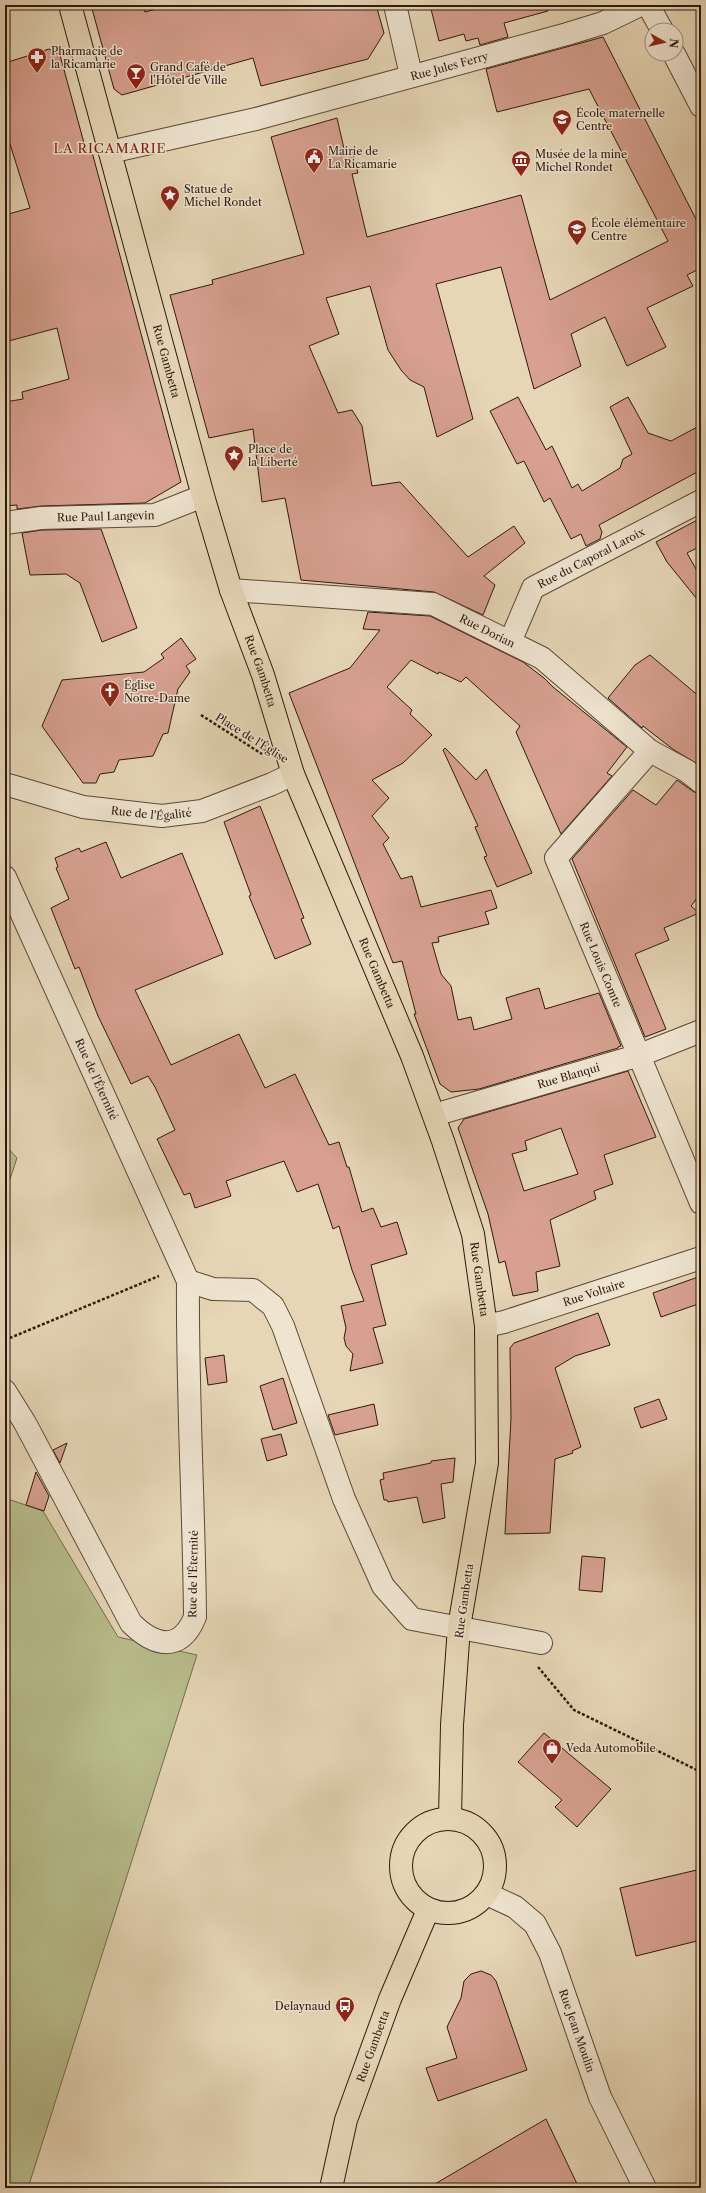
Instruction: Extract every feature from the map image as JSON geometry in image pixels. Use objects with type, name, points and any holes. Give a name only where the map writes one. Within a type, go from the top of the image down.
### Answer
[{"type":"main road","name":"Rue Gambetta","points":[[70,5],[203,496],[231,590],[263,676],[293,774],[412,1056],[434,1115],[473,1234],[486,1326],[486,1463],[459,1627],[452,1725],[450,1818]]},
{"type":"main road","points":[[442,1818],[450,1818],[477,1828],[489,1842],[496,1860],[494,1878],[487,1894],[472,1907],[447,1914],[428,1910],[420,1905],[407,1891],[400,1873],[401,1855],[409,1838],[423,1825],[442,1818]]},
{"type":"main road","name":"Rue Gambetta","points":[[331,2188],[346,2120],[390,1999],[428,1910]]},
{"type":"street","points":[[395,5],[411,75]]},
{"type":"street","name":"Rue Jules Ferry","points":[[110,152],[256,119],[603,23],[640,5]]},
{"type":"street","points":[[648,5],[658,22]]},
{"type":"street","points":[[678,62],[701,106]]},
{"type":"street","name":"Rue Paul Langevin","points":[[5,522],[41,518],[155,515],[203,496]]},
{"type":"street","name":"Rue du Caporal Laroix","points":[[510,642],[533,588],[701,502]]},
{"type":"street","name":"Rue Dorian","points":[[231,590],[432,604],[542,658],[650,751],[687,771],[701,782]]},
{"type":"street","name":"Rue Louis Comte","points":[[650,751],[556,858],[701,1203]]},
{"type":"street","name":"Rue de l'Égalité","points":[[5,784],[83,807],[162,816],[202,811],[272,784],[293,774]]},
{"type":"street","name":"Rue de l'Éternité","points":[[5,878],[184,1274],[194,1528],[195,1617],[190,1628],[182,1638],[162,1642],[154,1640],[143,1635],[131,1623],[25,1423],[5,1391]]},
{"type":"street","name":"Rue Blanqui","points":[[434,1115],[640,1055],[701,1030]]},
{"type":"street","name":"Rue Voltaire","points":[[486,1326],[504,1322],[701,1258]]},
{"type":"street","points":[[184,1274],[213,1289],[252,1290],[273,1306],[283,1326],[344,1500],[383,1586],[412,1619],[448,1627],[459,1627],[541,1643]]},
{"type":"street","name":"Rue Jean Moulin","points":[[487,1894],[515,1907],[535,1924],[550,1953],[600,2097],[645,2188]]},
{"type":"path","name":"Place de l'Église","points":[[202,716],[293,774]]},
{"type":"path","points":[[5,1340],[184,1274]]},
{"type":"path","points":[[513,1637],[574,1710],[701,1772]]},
{"type":"green space","points":[[5,1145],[17,1158],[5,1194]]},
{"type":"green space","points":[[5,1498],[43,1511],[118,1637],[197,1655],[28,2188],[5,2188]]},
{"type":"building","points":[[91,5],[143,5],[145,12],[172,5],[376,5],[384,33],[368,59],[261,86],[253,58],[122,95],[114,89]]},
{"type":"building","points":[[430,5],[547,5],[548,11],[504,23],[508,37],[480,45],[478,38],[466,41],[464,34],[439,41]]},
{"type":"building","points":[[603,37],[701,229],[701,268],[687,275],[693,286],[647,308],[666,347],[627,366],[605,317],[571,334],[581,366],[534,389],[501,267],[436,284],[473,419],[437,437],[424,387],[410,380],[401,370],[388,350],[370,286],[326,298],[339,334],[309,346],[338,413],[352,410],[362,426],[372,486],[400,482],[468,557],[514,526],[525,543],[484,576],[495,585],[483,615],[434,592],[301,580],[285,498],[262,502],[253,429],[209,438],[170,295],[213,284],[212,280],[304,254],[271,137],[337,118],[345,153],[352,151],[358,173],[352,174],[367,237],[521,195],[550,300],[668,241],[589,89],[497,112],[486,69]]},
{"type":"building","points":[[49,49],[60,55],[87,154],[92,152],[181,482],[145,503],[41,506],[17,509],[17,505],[5,506],[5,402],[23,399],[22,392],[69,379],[57,328],[5,342],[5,215],[30,208],[5,128],[5,63]]},
{"type":"building","points":[[518,397],[546,450],[552,446],[572,488],[578,484],[582,491],[620,468],[623,459],[632,454],[610,407],[628,397],[648,433],[671,441],[701,425],[701,470],[599,525],[602,532],[600,539],[586,546],[581,534],[571,539],[550,498],[544,502],[524,461],[517,464],[490,411]]},
{"type":"building","points":[[701,518],[701,546],[687,553],[701,578],[701,604],[667,562],[656,542]]},
{"type":"building","points":[[101,529],[137,628],[102,642],[80,583],[66,574],[30,575],[22,533],[42,530]]},
{"type":"building","points":[[368,612],[430,616],[523,662],[627,747],[607,773],[612,776],[561,834],[516,732],[520,726],[466,677],[461,682],[439,672],[438,674],[411,660],[387,687],[412,710],[410,714],[432,735],[403,763],[372,780],[389,798],[372,816],[389,838],[383,844],[401,879],[412,876],[421,907],[491,890],[497,908],[485,912],[489,924],[438,937],[439,942],[432,943],[441,974],[451,986],[458,1020],[471,1017],[474,1030],[512,1019],[506,998],[539,988],[545,1009],[599,993],[621,1046],[618,1048],[479,1089],[451,1092],[440,1084],[414,1014],[416,1014],[402,961],[393,963],[289,693],[350,668],[380,630],[363,629]]},
{"type":"building","name":"Église Notre-Dame","points":[[181,638],[196,659],[186,666],[190,672],[178,689],[168,733],[163,734],[153,756],[119,760],[114,772],[100,774],[96,783],[83,783],[42,726],[62,680],[144,672],[164,658],[161,654]]},
{"type":"building","points":[[650,655],[701,698],[701,766],[674,750],[643,726],[642,728],[608,698],[635,665]]},
{"type":"building","points":[[445,748],[476,780],[486,769],[532,873],[497,887],[484,857],[487,856],[475,827],[478,826],[443,750]]},
{"type":"building","points":[[677,780],[694,792],[701,794],[701,893],[691,906],[699,913],[664,928],[669,940],[635,954],[666,1029],[645,1037],[572,859],[633,790],[656,805]]},
{"type":"building","points":[[260,806],[304,918],[301,919],[311,944],[275,959],[249,896],[251,895],[224,822]]},
{"type":"building","points":[[106,842],[121,878],[182,853],[223,954],[135,990],[171,1065],[239,1034],[265,1088],[295,1074],[329,1145],[339,1142],[347,1167],[349,1167],[362,1212],[373,1208],[381,1227],[397,1222],[407,1254],[371,1265],[386,1325],[373,1328],[383,1363],[350,1371],[353,1354],[346,1346],[344,1338],[346,1328],[341,1306],[364,1301],[352,1270],[339,1226],[333,1229],[318,1184],[297,1192],[284,1161],[226,1181],[231,1196],[195,1208],[190,1193],[184,1195],[157,1139],[175,1130],[155,1087],[148,1076],[131,1084],[98,1016],[79,967],[75,969],[51,908],[69,899],[56,868],[58,867],[55,858],[79,848],[81,852]]},
{"type":"building","points":[[628,1071],[656,1137],[604,1155],[613,1184],[594,1191],[596,1199],[550,1220],[560,1266],[536,1272],[538,1291],[513,1296],[505,1261],[499,1263],[488,1214],[458,1128],[464,1119]],"holes":[[[561,1128],[578,1174],[524,1191],[512,1154],[527,1150],[525,1141]]]},
{"type":"building","points":[[701,1276],[701,1303],[661,1317],[653,1293]]},
{"type":"building","points":[[598,1313],[610,1345],[575,1356],[555,1368],[581,1447],[572,1451],[573,1453],[555,1459],[550,1533],[505,1534],[511,1418],[510,1348],[514,1343]]},
{"type":"building","points":[[224,1355],[227,1382],[208,1385],[205,1358]]},
{"type":"building","points":[[283,1378],[297,1423],[273,1430],[260,1386]]},
{"type":"building","points":[[659,1399],[667,1419],[641,1428],[634,1408]]},
{"type":"building","points":[[374,1404],[378,1425],[335,1435],[328,1415]]},
{"type":"building","points":[[281,1434],[287,1455],[267,1461],[261,1439]]},
{"type":"building","points":[[67,1443],[60,1463],[53,1450]]},
{"type":"building","points":[[455,1458],[453,1482],[441,1484],[445,1518],[423,1523],[417,1497],[388,1502],[387,1500],[384,1500],[380,1480],[384,1479],[383,1473],[431,1463],[431,1461]]},
{"type":"building","points":[[36,1472],[49,1496],[44,1511],[26,1505]]},
{"type":"building","points":[[582,1556],[605,1558],[602,1592],[579,1590]]},
{"type":"building","points":[[544,1733],[611,1789],[577,1827],[555,1807],[562,1800],[518,1762]]},
{"type":"building","points":[[701,1869],[701,1940],[636,1956],[620,1888]]},
{"type":"building","points":[[481,1971],[491,1975],[496,1981],[527,2070],[438,2101],[426,2068],[457,2058],[447,2027],[461,1998],[464,1981],[471,1974]]},
{"type":"building","points":[[546,2119],[579,2188],[428,2188]]},
{"type":"place","name":"Pharmacie de la Ricamarie","points":[[37,74]]},
{"type":"place","name":"Grand Café de l'Hôtel de Ville","points":[[136,90]]},
{"type":"place","name":"École maternelle Centre","points":[[562,136]]},
{"type":"place","name":"Mairie de La Ricamarie","points":[[314,174]]},
{"type":"place","name":"Musée de la mine Michel Rondet","points":[[521,177]]},
{"type":"place","name":"Statue de Michel Rondet","points":[[170,212]]},
{"type":"place","name":"École élémentaire Centre","points":[[577,246]]},
{"type":"place","name":"Place de la Liberté","points":[[234,472]]},
{"type":"place","name":"Église Notre-Dame","points":[[110,708]]},
{"type":"place","name":"Veda Automobile","points":[[552,1765]]},
{"type":"place","name":"Delaynaud","points":[[345,2023]]},
{"type":"district","name":"LA RICAMARIE","points":[[110,148]]}]
